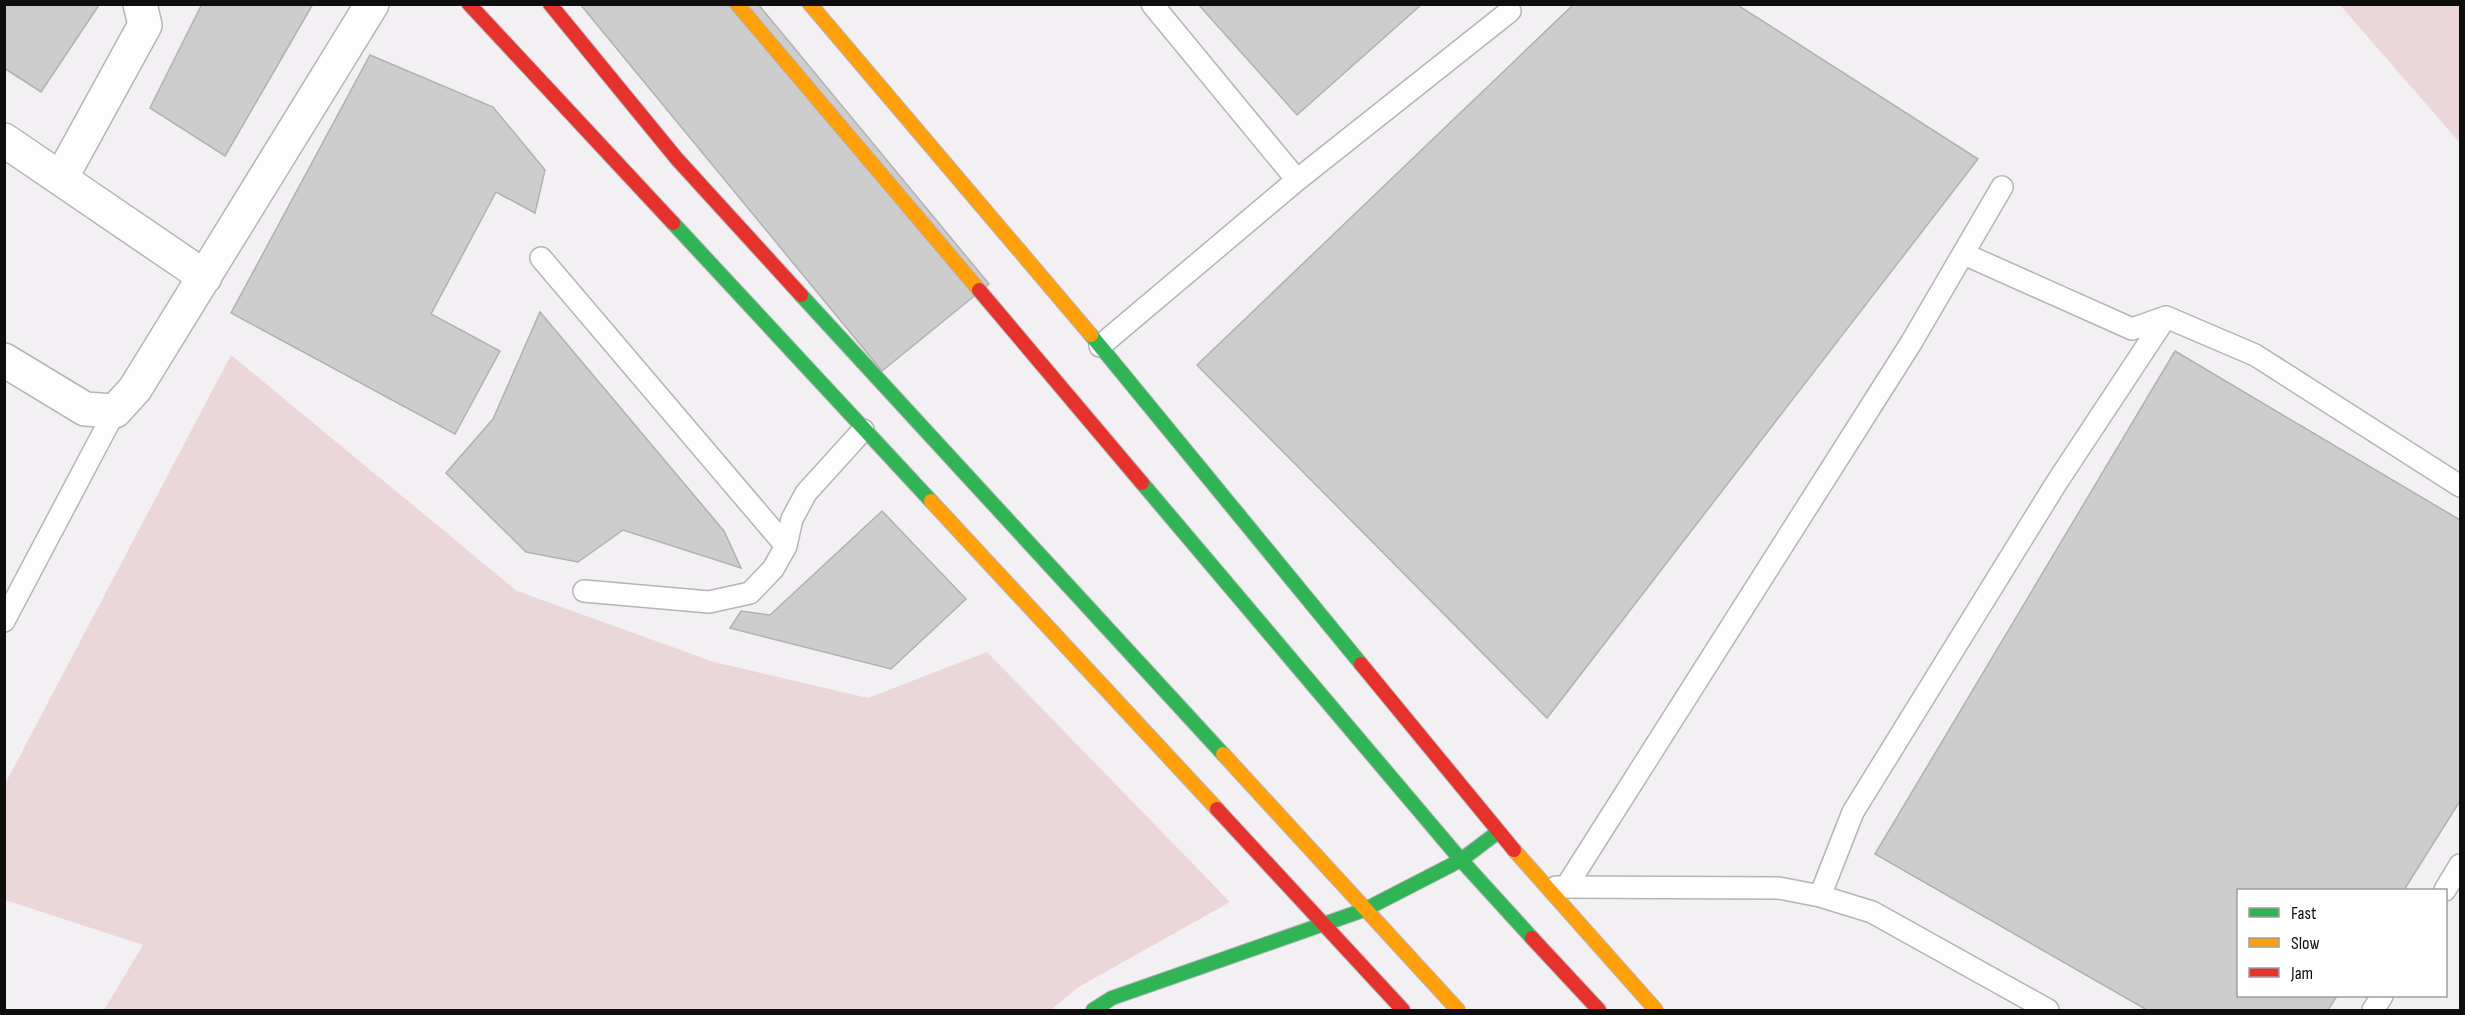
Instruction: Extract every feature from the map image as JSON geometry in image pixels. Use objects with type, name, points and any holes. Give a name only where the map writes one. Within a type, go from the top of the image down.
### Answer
[{"type":"main road","points":[[469,4],[1403,1011]]},
{"type":"main road","points":[[549,4],[685,167],[1458,1011]]},
{"type":"main road","points":[[737,4],[1461,860],[1599,1011]]},
{"type":"main road","points":[[810,4],[1100,346],[1498,832],[1556,887],[1656,1011]]},
{"type":"main road","points":[[1093,1011],[1112,998],[1364,910],[1461,860],[1498,832]]},
{"type":"street","points":[[61,178],[145,26],[140,4]]},
{"type":"street","points":[[4,360],[85,409],[125,400],[185,310],[372,4]]},
{"type":"street","points":[[4,140],[205,277]]},
{"type":"lane","points":[[1152,4],[1297,180]]},
{"type":"lane","points":[[1100,346],[1297,180],[1510,11]]},
{"type":"lane","points":[[1556,887],[1911,343],[2002,187]]},
{"type":"lane","points":[[1964,254],[2132,329],[2166,317],[2255,355],[2460,486]]},
{"type":"lane","points":[[541,258],[786,546]]},
{"type":"lane","points":[[1820,896],[1853,812],[2056,482],[2166,317]]},
{"type":"lane","points":[[4,621],[125,400]]},
{"type":"lane","points":[[584,591],[709,602],[750,593],[773,568],[786,546],[792,519],[806,493],[863,430]]},
{"type":"lane","points":[[2446,889],[2460,865]]},
{"type":"lane","points":[[1556,887],[1779,888],[1820,896],[1872,912],[2048,1011]]},
{"type":"lane","points":[[2373,1011],[2381,997]]},
{"type":"shaded area","points":[[2340,5],[2460,5],[2460,143]]},
{"type":"shaded area","points":[[231,355],[517,591],[714,662],[868,698],[987,652],[1230,902],[1077,988],[1051,1010],[104,1010],[143,945],[5,900],[5,784]]},
{"type":"building","points":[[4,4],[99,5],[41,92],[4,68]]},
{"type":"building","points":[[202,4],[313,4],[225,156],[150,108]]},
{"type":"building","points":[[580,4],[758,4],[989,284],[882,371]]},
{"type":"building","points":[[1198,4],[1422,4],[1297,115]]},
{"type":"building","points":[[1574,4],[1736,4],[1978,159],[1547,718],[1197,365]]},
{"type":"building","points":[[370,55],[493,107],[545,170],[535,213],[496,192],[431,314],[500,351],[455,434],[231,313]]},
{"type":"building","points":[[540,312],[724,531],[741,568],[623,530],[578,562],[526,552],[446,473],[493,419]]},
{"type":"building","points":[[2175,351],[2460,520],[2460,801],[2405,889],[2237,889],[2237,997],[2336,997],[2328,1010],[2147,1010],[1875,854]]},
{"type":"building","points":[[882,511],[966,599],[891,669],[730,628],[741,611],[770,615]]},
{"type":"traffic: fast","points":[[673,223],[931,501]]},
{"type":"traffic: fast","points":[[801,295],[1223,754]]},
{"type":"traffic: fast","points":[[1091,335],[1361,664]]},
{"type":"traffic: fast","points":[[1142,483],[1461,860],[1532,938]]},
{"type":"traffic: fast","points":[[1093,1010],[1112,998],[1364,910],[1461,860],[1498,832]]},
{"type":"traffic: slow","points":[[737,4],[979,290]]},
{"type":"traffic: slow","points":[[810,4],[1091,335]]},
{"type":"traffic: slow","points":[[931,501],[1217,809]]},
{"type":"traffic: slow","points":[[1223,754],[1458,1010]]},
{"type":"traffic: slow","points":[[1514,850],[1656,1010]]},
{"type":"traffic: jam","points":[[469,4],[673,223]]},
{"type":"traffic: jam","points":[[550,4],[677,159],[801,295]]},
{"type":"traffic: jam","points":[[979,290],[1142,483]]},
{"type":"traffic: jam","points":[[1361,664],[1514,850]]},
{"type":"traffic: jam","points":[[1217,809],[1403,1010]]},
{"type":"traffic: jam","points":[[1532,938],[1599,1010]]}]
